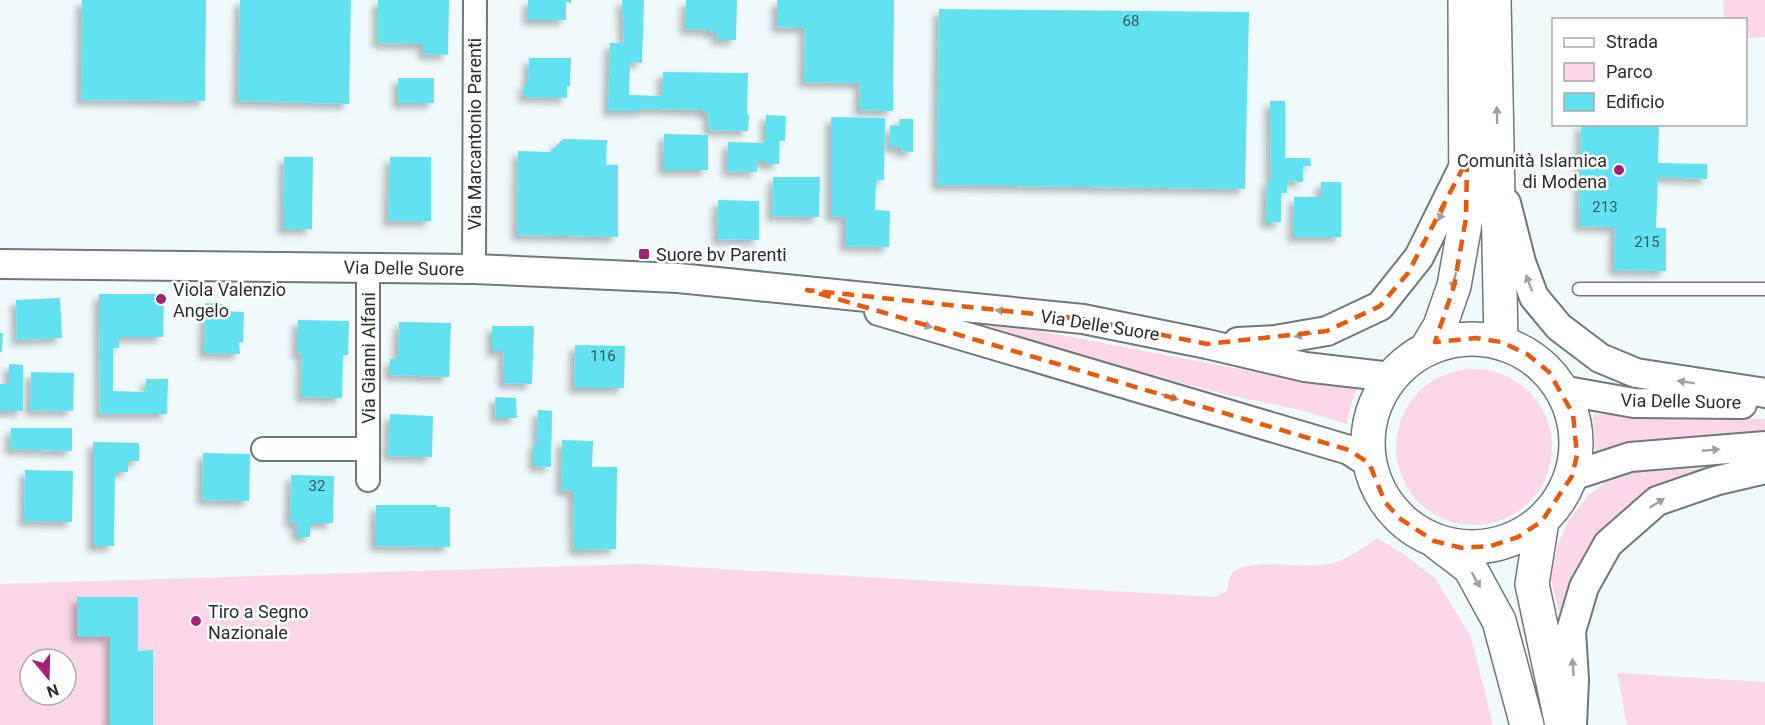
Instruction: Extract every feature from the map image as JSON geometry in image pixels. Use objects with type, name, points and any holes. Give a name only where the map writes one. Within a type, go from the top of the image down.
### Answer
[{"type":"main road","points":[[1426,349],[1440,326],[1454,286],[1466,218],[1465,0]]},
{"type":"main road","points":[[1494,0],[1501,342]]},
{"type":"main road","points":[[1434,541],[1462,548],[1491,546],[1518,537],[1542,521],[1560,500],[1572,476],[1577,455],[1577,435],[1573,414],[1561,390],[1549,372],[1527,354],[1501,342],[1476,338],[1450,341],[1426,349],[1413,357],[1391,377],[1377,400],[1368,426],[1367,444],[1369,463],[1375,483],[1385,502],[1415,531],[1434,541],[1470,568],[1499,621],[1527,725]]},
{"type":"main road","points":[[1542,521],[1532,584],[1562,725]]},
{"type":"street","name":"Via Marcantonio Parenti","points":[[474,269],[475,0]]},
{"type":"street","points":[[1207,344],[1275,340],[1327,331],[1380,306],[1419,257],[1467,160]]},
{"type":"street","points":[[1498,174],[1521,262],[1534,297],[1559,327],[1600,358],[1636,373],[1765,393]]},
{"type":"street","name":"Via Delle Suore","points":[[0,264],[474,269],[678,278],[1083,320],[1207,344],[1305,367],[1391,377]]},
{"type":"street","name":"Via Gianni Alfani","points":[[368,267],[367,449],[369,480]]},
{"type":"street","name":"Via Delle Suore","points":[[807,290],[1349,450],[1369,463]]},
{"type":"street","name":"Via Delle Suore","points":[[1561,390],[1634,404],[1730,405],[1765,401]]},
{"type":"street","points":[[1572,476],[1630,457],[1765,446]]},
{"type":"street","name":"Via Gianni Alfani","points":[[264,449],[367,449]]},
{"type":"street","points":[[1572,725],[1574,680],[1570,631],[1584,586],[1608,544],[1657,501],[1715,481],[1765,469]]},
{"type":"lane","points":[[1579,289],[1765,289]]},
{"type":"highlighted area","points":[[1467,160],[1466,218],[1454,286],[1435,342],[1476,338],[1501,342],[1527,354],[1549,372],[1573,414],[1577,455],[1572,476],[1542,521],[1518,537],[1491,546],[1462,548],[1434,541],[1399,518],[1385,502],[1369,463],[1349,450],[807,290],[1083,319],[1207,344],[1327,331],[1380,306],[1408,273]]},
{"type":"green space","points":[[1723,0],[1765,0],[1765,37],[1747,38],[1747,18],[1724,18]]},
{"type":"green space","points":[[992,322],[1323,385],[1359,384],[1351,404],[1347,424],[1300,410],[1232,396],[989,333]]},
{"type":"green space","points":[[1474,369],[1504,375],[1529,392],[1546,417],[1552,447],[1546,477],[1529,502],[1504,519],[1474,525],[1444,519],[1419,502],[1402,477],[1396,447],[1402,417],[1419,392],[1444,375]]},
{"type":"green space","points":[[1593,414],[1765,419],[1765,434],[1631,441],[1595,453]]},
{"type":"green space","points":[[1703,469],[1702,474],[1667,486],[1562,625],[1551,579],[1558,544],[1568,521],[1589,495],[1609,480],[1631,471]]},
{"type":"green space","points":[[1377,538],[1402,553],[1436,579],[1471,637],[1493,725],[0,725],[0,584],[638,564],[1215,597],[1227,591],[1232,573],[1239,568],[1263,564],[1305,566],[1328,564],[1360,550]]},
{"type":"green space","points":[[1617,673],[1765,682],[1765,725],[1627,725]]},
{"type":"building","points":[[82,0],[206,0],[205,101],[81,100]]},
{"type":"building","points":[[240,0],[351,0],[349,104],[238,101]]},
{"type":"building","points":[[378,0],[449,0],[448,55],[423,54],[423,44],[378,43]]},
{"type":"building","points":[[528,0],[571,0],[571,3],[566,2],[566,20],[528,20]]},
{"type":"building","points":[[622,0],[644,0],[642,63],[630,62],[629,95],[662,96],[663,72],[748,73],[748,131],[708,130],[709,113],[703,113],[703,110],[608,111],[610,43],[624,43]]},
{"type":"building","points":[[686,0],[737,0],[736,40],[717,40],[718,33],[711,33],[710,30],[685,29]]},
{"type":"building","points":[[777,0],[894,0],[893,111],[859,110],[860,83],[804,82],[805,28],[777,27]]},
{"type":"building","points":[[939,9],[1249,12],[1245,189],[937,185]]},
{"type":"building","points":[[529,58],[571,58],[567,98],[524,97],[524,84],[528,84]]},
{"type":"building","points":[[398,78],[434,78],[434,103],[398,103]]},
{"type":"building","points":[[1270,101],[1285,101],[1285,158],[1310,158],[1311,166],[1303,166],[1303,182],[1287,181],[1287,193],[1281,193],[1281,222],[1266,223],[1267,181],[1271,181]]},
{"type":"building","points":[[766,115],[786,116],[785,141],[779,141],[779,164],[766,164],[766,161],[758,161],[757,172],[727,171],[728,142],[766,143]]},
{"type":"building","points":[[831,117],[885,118],[884,180],[876,180],[875,210],[890,211],[889,247],[845,246],[845,217],[831,216]]},
{"type":"building","points":[[899,119],[913,119],[913,152],[900,151],[900,147],[889,147],[890,125],[900,126]]},
{"type":"building","name":"Comunità Islamica di Modena","points":[[1581,126],[1659,126],[1658,163],[1707,164],[1707,179],[1658,177],[1656,228],[1666,228],[1666,271],[1614,270],[1615,227],[1579,226]]},
{"type":"building","points":[[664,134],[708,135],[708,170],[663,170]]},
{"type":"building","points":[[563,139],[607,140],[606,165],[618,165],[618,237],[517,235],[518,151],[550,152]]},
{"type":"building","points":[[284,157],[313,157],[312,229],[283,229]]},
{"type":"building","points":[[390,157],[431,157],[431,221],[388,221]]},
{"type":"building","points":[[773,177],[820,177],[819,217],[772,216]]},
{"type":"building","points":[[1321,182],[1341,182],[1341,237],[1293,237],[1294,197],[1321,197]]},
{"type":"building","points":[[718,200],[759,201],[759,240],[717,239]]},
{"type":"building","points":[[99,294],[164,294],[163,337],[119,337],[119,348],[113,348],[113,391],[146,392],[146,379],[168,379],[167,414],[100,414]]},
{"type":"building","points":[[60,298],[62,338],[17,340],[16,300]]},
{"type":"building","points":[[205,303],[223,304],[223,311],[244,312],[243,342],[239,342],[240,354],[204,353]]},
{"type":"building","points":[[298,320],[349,321],[348,355],[343,355],[342,398],[301,397],[302,354],[297,353]]},
{"type":"building","points":[[399,322],[451,323],[449,377],[390,375],[390,359],[398,359]]},
{"type":"building","points":[[492,326],[534,326],[532,384],[503,383],[504,351],[492,351]]},
{"type":"building","points":[[0,333],[3,333],[2,352],[0,352]]},
{"type":"building","points":[[575,345],[625,346],[624,388],[574,388]]},
{"type":"building","points":[[9,364],[23,365],[23,411],[0,411],[0,384],[9,384]]},
{"type":"building","points":[[31,372],[74,373],[73,411],[30,410]]},
{"type":"building","points":[[495,397],[516,398],[517,418],[496,418]]},
{"type":"building","points":[[538,410],[552,411],[551,467],[534,466]]},
{"type":"building","points":[[390,414],[433,416],[432,457],[388,456]]},
{"type":"building","points":[[11,428],[72,428],[72,451],[10,449]]},
{"type":"building","points":[[562,440],[593,441],[592,467],[617,467],[616,549],[574,550],[573,491],[561,490]]},
{"type":"building","points":[[93,442],[139,443],[139,461],[128,461],[128,472],[115,472],[114,546],[93,546]]},
{"type":"building","points":[[203,453],[250,454],[249,501],[202,500]]},
{"type":"building","points":[[25,470],[73,471],[72,522],[24,521]]},
{"type":"building","points":[[291,475],[334,476],[333,523],[311,523],[310,537],[297,537],[297,523],[290,523]]},
{"type":"building","points":[[376,505],[450,507],[450,547],[375,546]]},
{"type":"building","points":[[77,597],[138,597],[138,651],[153,650],[153,725],[110,725],[110,636],[77,637]]},
{"type":"place","name":"Comunità Islamica di Modena","points":[[1619,170]]},
{"type":"place","name":"Suore bv Parenti","points":[[644,254]]},
{"type":"place","name":"Viola Valenzio Angelo","points":[[161,299]]},
{"type":"place","name":"Tiro a Segno Nazionale","points":[[196,621]]}]
